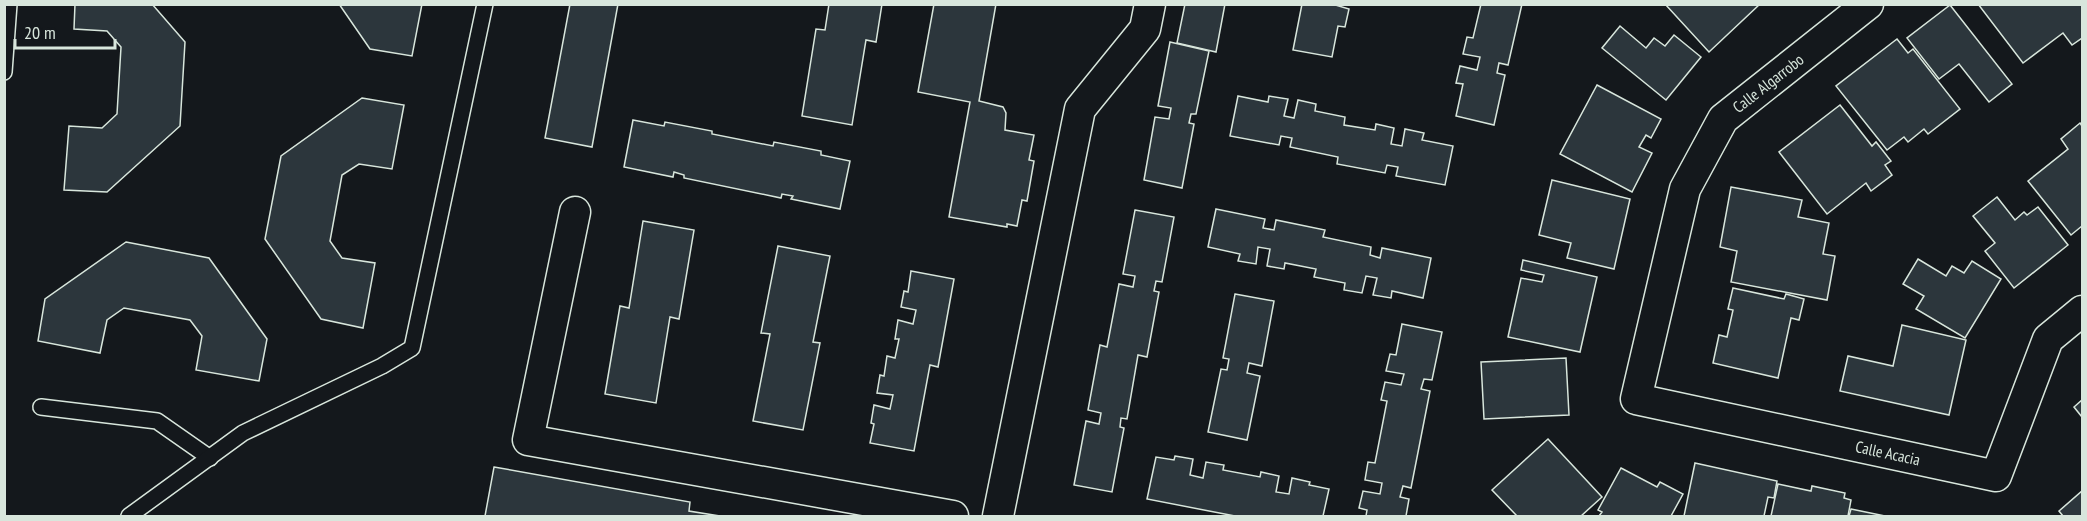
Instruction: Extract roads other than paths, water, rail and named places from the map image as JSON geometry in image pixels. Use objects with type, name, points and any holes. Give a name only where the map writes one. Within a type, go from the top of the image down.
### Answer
[{"type":"street","points":[[998,516],[1080,109],[1145,29],[1149,4]]},
{"type":"street","name":"Calle Algarrobo","points":[[1647,355],[1685,189],[1723,119],[1868,4]]},
{"type":"street","points":[[575,212],[528,440],[953,516]]},
{"type":"street","name":"Calle Acacia","points":[[1647,355],[1636,399],[1996,476],[2048,339],[2082,310]]},
{"type":"lane","points":[[4,72],[9,4]]},
{"type":"lane","points":[[129,516],[243,433],[382,366],[412,348],[485,4]]},
{"type":"lane","points":[[41,407],[158,421],[210,458]]}]
